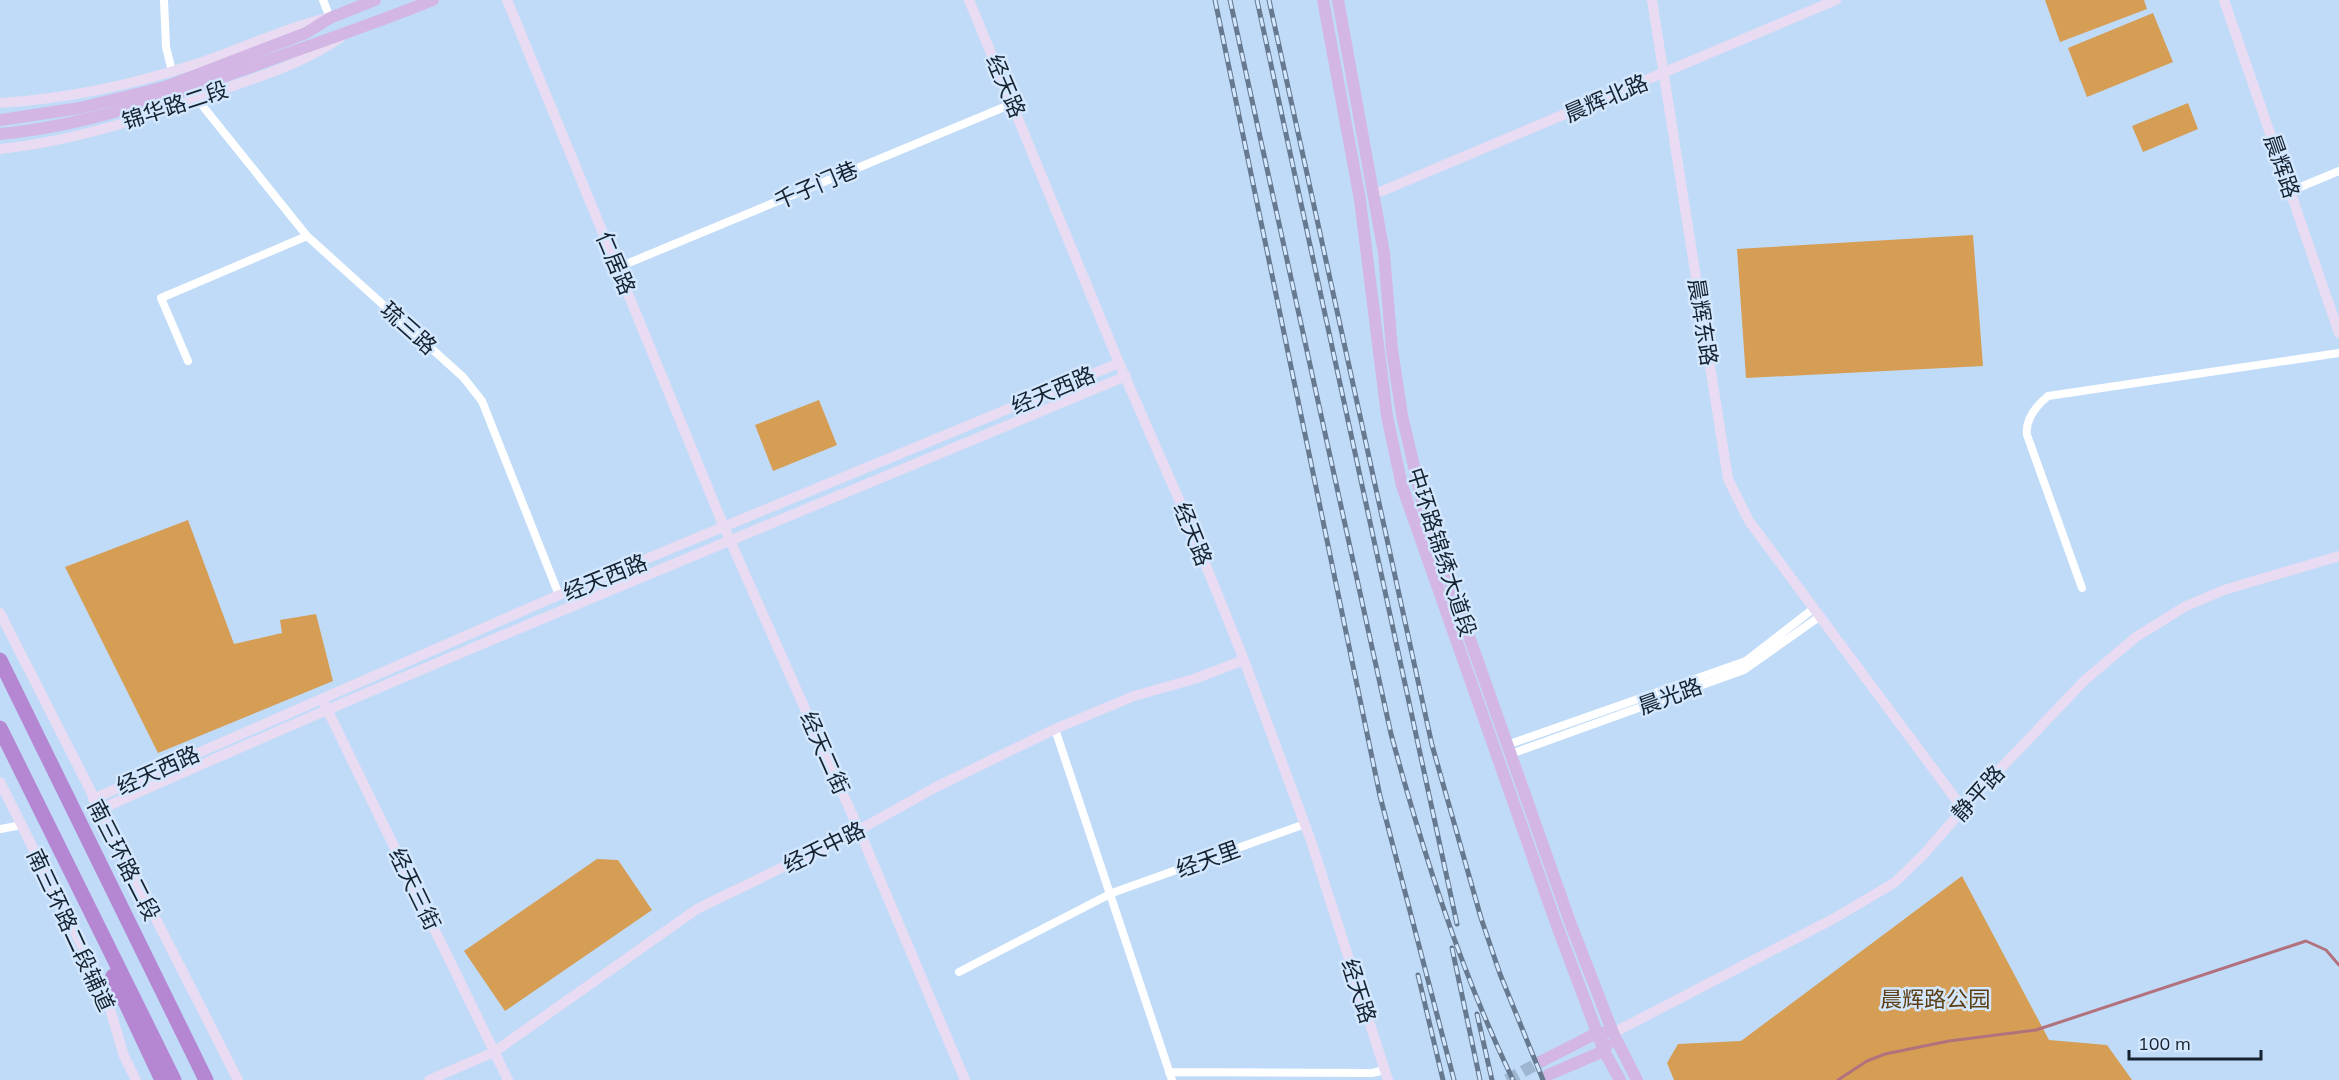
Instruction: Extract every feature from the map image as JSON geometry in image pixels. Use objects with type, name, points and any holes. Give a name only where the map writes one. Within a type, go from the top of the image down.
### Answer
[{"type":"highway","name":"南三环路二段","points":[[0,660],[64,793],[155,971],[206,1080]]},
{"type":"highway","points":[[0,728],[174,1080]]},
{"type":"highway","points":[[90,908],[114,979],[162,1080]]},
{"type":"highway","points":[[134,1024],[145,1067],[152,1080]]},
{"type":"main road","name":"锦华路二段","points":[[0,120],[70,110],[165,87],[306,33],[330,18],[375,0]]},
{"type":"main road","name":"锦华路二段","points":[[0,134],[67,124],[118,110],[341,37],[433,0]]},
{"type":"main road","name":"中环路锦绣大道段","points":[[1323,0],[1360,200],[1387,416],[1402,486],[1553,915],[1604,1051],[1620,1080]]},
{"type":"main road","name":"中环路锦绣大道段","points":[[1338,0],[1384,252],[1392,350],[1414,472],[1424,509],[1509,750],[1613,1033],[1637,1080]]},
{"type":"main road","points":[[1542,1061],[1597,1033],[1613,1033],[1604,1051],[1548,1075]]},
{"type":"street","points":[[164,0],[166,47],[172,71]]},
{"type":"street","points":[[323,0],[330,18]]},
{"type":"street","name":"仁居路","points":[[507,0],[619,267],[724,527]]},
{"type":"street","name":"经天路","points":[[969,0],[1014,103],[1119,363],[1184,511],[1244,660],[1305,824],[1386,1075]]},
{"type":"street","name":"晨辉东路","points":[[1652,0],[1728,479],[1749,521],[1963,810]]},
{"type":"street","name":"晨辉北路","points":[[1375,194],[1836,0]]},
{"type":"street","name":"晨辉路","points":[[2224,0],[2339,333]]},
{"type":"street","name":"锦华路二段","points":[[0,103],[72,95],[172,71],[303,24],[330,18]]},
{"type":"street","name":"锦华路二段","points":[[0,149],[34,146],[100,129],[197,99],[316,54],[341,37]]},
{"type":"street","name":"琉三路","points":[[197,99],[307,236],[463,377],[482,401],[559,595]]},
{"type":"street","name":"千子门巷","points":[[619,267],[1014,103]]},
{"type":"street","points":[[2291,191],[2339,171]]},
{"type":"street","points":[[188,362],[161,298],[307,236]]},
{"type":"street","points":[[2082,588],[2027,435],[2025,425],[2040,402],[2048,396],[2339,353]]},
{"type":"street","name":"经天西路","points":[[99,810],[559,595],[1119,363]]},
{"type":"street","name":"经天西路","points":[[93,799],[324,703],[731,543],[1126,376]]},
{"type":"street","name":"经天二街","points":[[724,527],[859,830],[965,1080]]},
{"type":"street","name":"静平路","points":[[1613,1033],[1833,918],[1894,883],[1924,854],[2085,680],[2136,637],[2186,606],[2224,590],[2339,556]]},
{"type":"street","name":"晨光路","points":[[1509,750],[1744,670],[1816,613]]},
{"type":"street","points":[[0,614],[238,1080]]},
{"type":"street","name":"经天中路","points":[[429,1080],[494,1052],[697,909],[859,830],[936,787],[1055,729],[1134,696],[1194,679],[1244,660]]},
{"type":"street","name":"经天三街","points":[[324,703],[508,1080]]},
{"type":"street","points":[[1055,729],[1112,893],[1171,1076],[1372,1073],[1386,1075]]},
{"type":"street","name":"南三环路二段辅道","points":[[0,782],[105,992],[124,1056],[136,1080]]},
{"type":"street","name":"经天里","points":[[959,972],[1112,893],[1305,824]]},
{"type":"street","points":[[0,829],[22,825]]},
{"type":"green space","points":[[2045,0],[2144,0],[2147,9],[2060,42]]},
{"type":"green space","points":[[2153,13],[2173,62],[2087,97],[2068,48]]},
{"type":"green space","points":[[2188,103],[2198,129],[2143,152],[2132,126]]},
{"type":"green space","points":[[1973,235],[1983,366],[1746,378],[1737,249]]},
{"type":"green space","points":[[819,400],[837,445],[773,471],[755,425]]},
{"type":"green space","points":[[188,520],[234,644],[282,633],[280,620],[316,614],[333,681],[158,753],[65,567]]},
{"type":"green space","points":[[597,859],[618,860],[652,910],[505,1011],[464,951]]},
{"type":"green space","name":"晨辉路公园","points":[[1962,876],[2049,1040],[2107,1045],[2132,1080],[1674,1080],[1667,1063],[1678,1044],[1741,1041]]},
{"type":"waterway","points":[[1838,1080],[1867,1061],[1885,1054],[1949,1041],[2036,1030],[2306,941],[2326,950],[2339,965]]},
{"type":"tunnel","points":[[1507,1080],[1542,1061]]},
{"type":"railway","points":[[1215,0],[1380,796],[1454,1080]]},
{"type":"railway","points":[[1230,0],[1391,734],[1444,910],[1476,996],[1513,1080]]},
{"type":"railway","points":[[1257,0],[1457,924]]},
{"type":"railway","points":[[1269,0],[1432,745],[1481,918],[1500,974],[1543,1080]]},
{"type":"railway","points":[[1452,948],[1480,1080]]},
{"type":"railway","points":[[1418,975],[1443,1080]]},
{"type":"railway","points":[[1477,1014],[1492,1080]]}]
